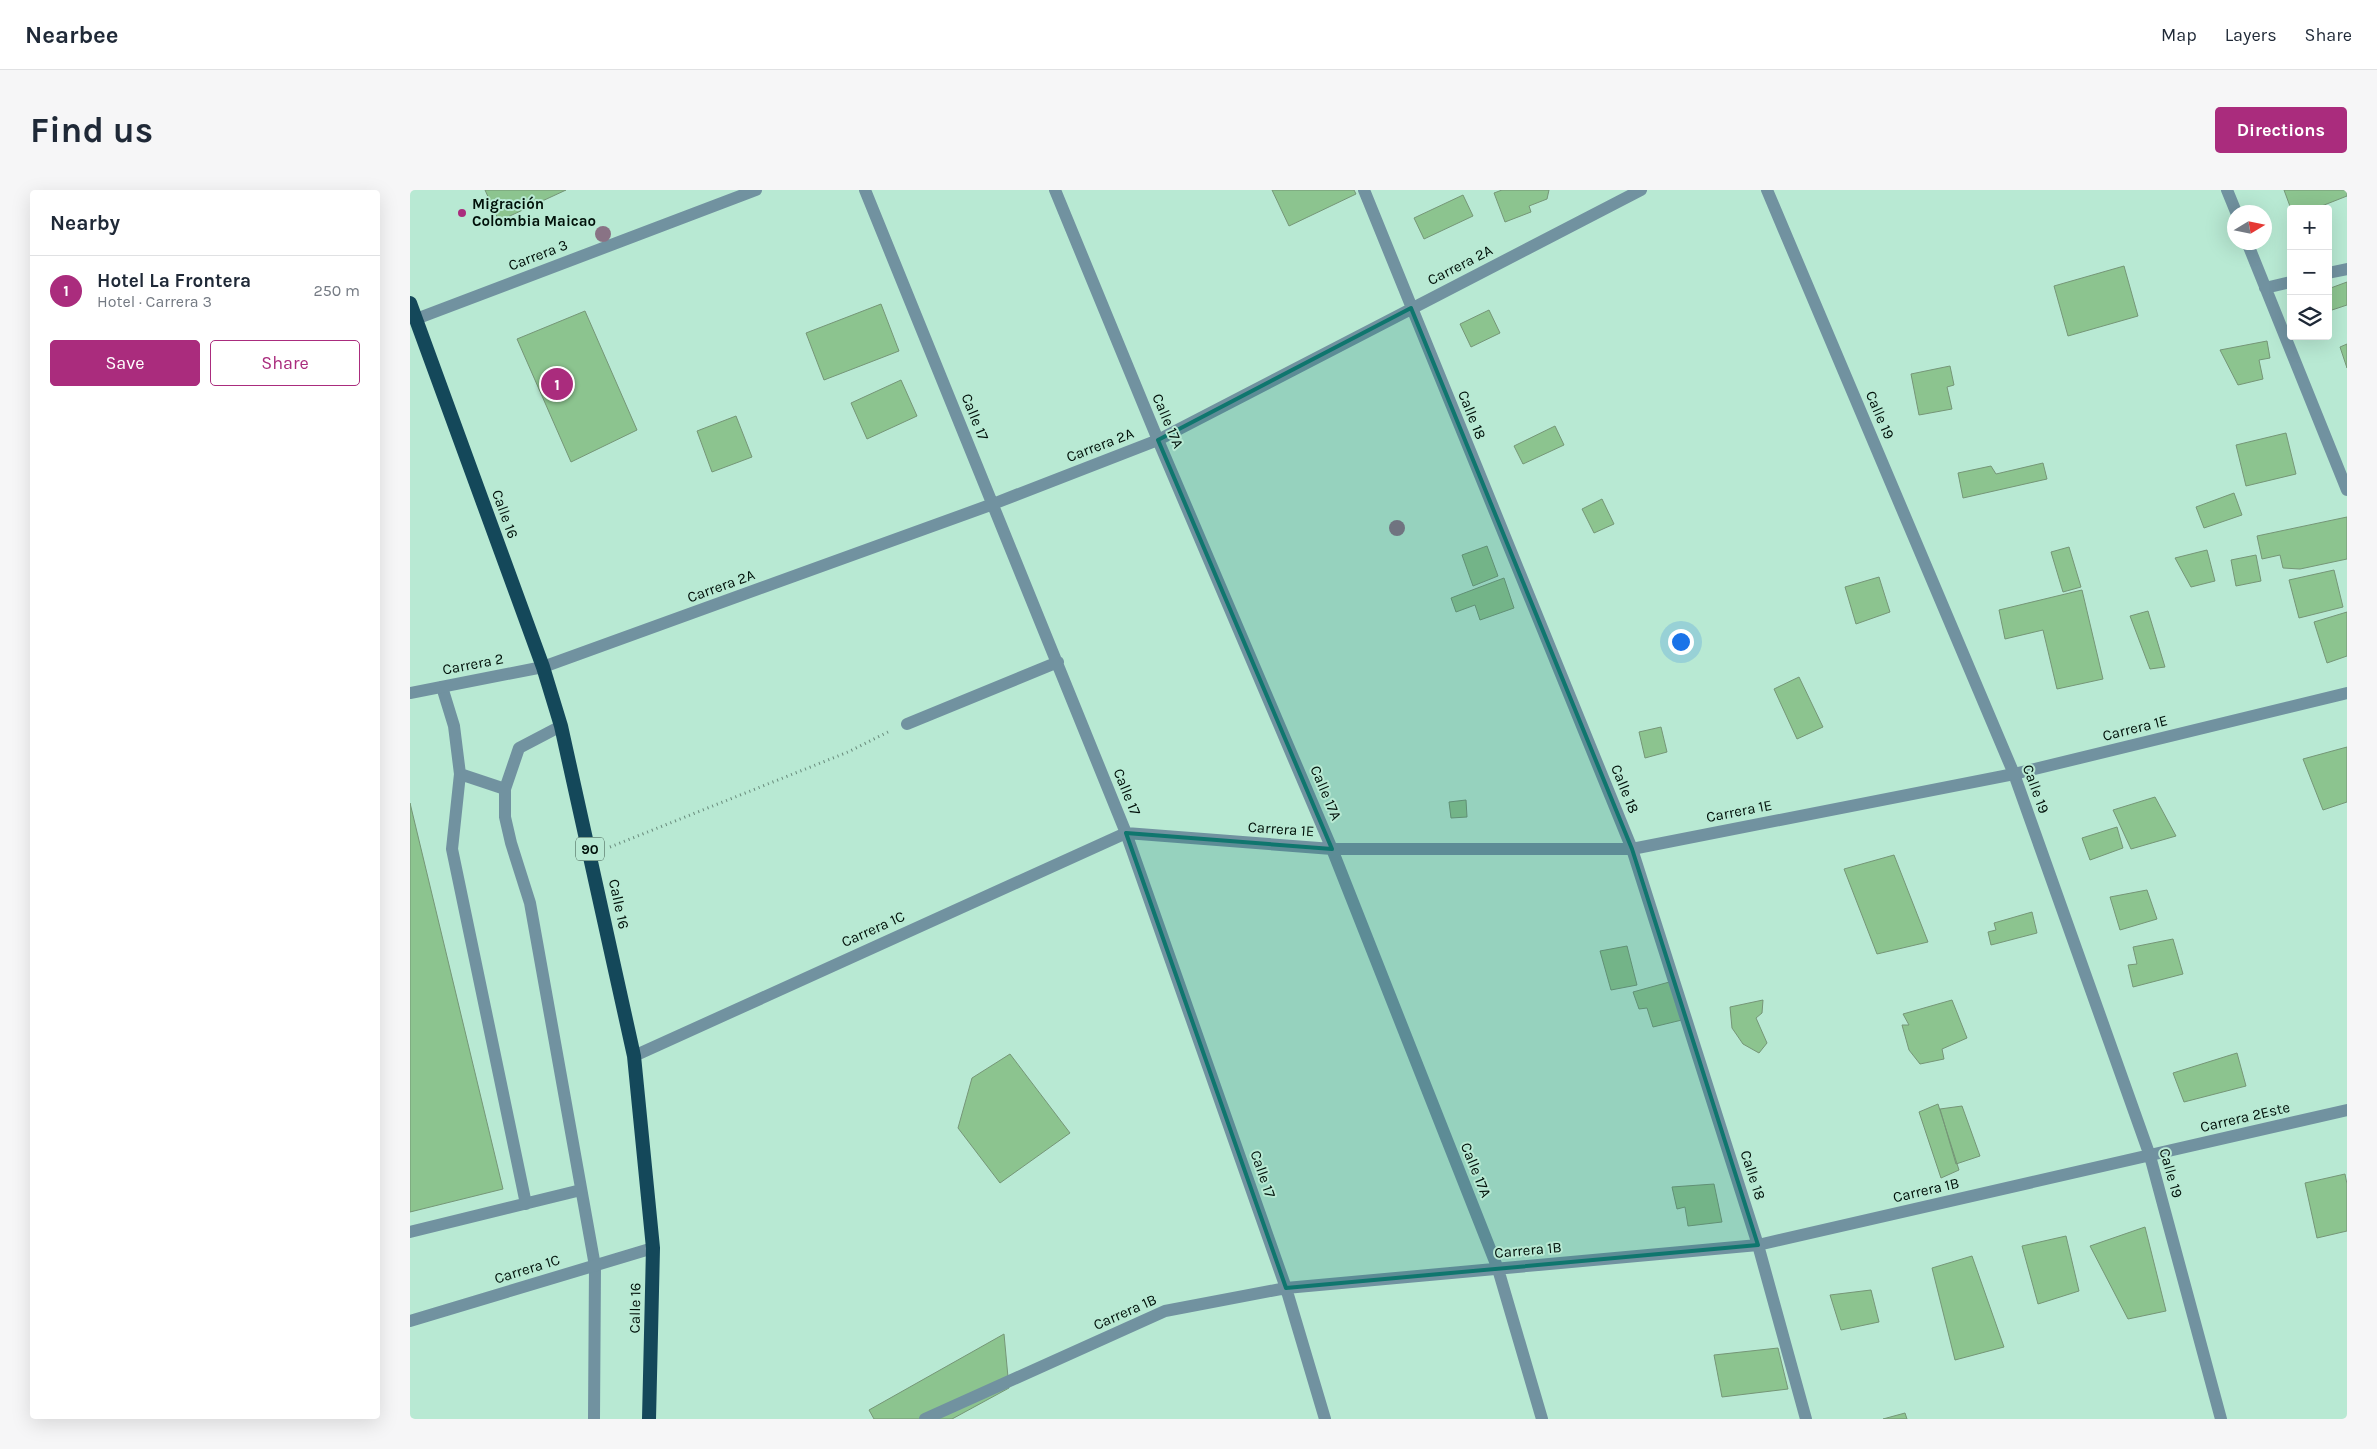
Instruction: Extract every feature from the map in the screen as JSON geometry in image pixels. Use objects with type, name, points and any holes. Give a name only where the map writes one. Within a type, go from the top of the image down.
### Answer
[{"type":"highway","name":"Calle 16","points":[[410,303],[543,667],[562,726],[592,855],[634,1056],[652,1248],[649,1419]]},
{"type":"street","name":"Carrera 3","points":[[416,319],[756,190]]},
{"type":"street","name":"Calle 17","points":[[865,190],[1126,833],[1286,1288],[1325,1419]]},
{"type":"street","name":"Calle 17A","points":[[1055,190],[1158,440],[1332,849],[1498,1269],[1542,1419]]},
{"type":"street","name":"Calle 18","points":[[1364,190],[1632,849],[1758,1246],[1806,1419]]},
{"type":"street","name":"Carrera 2A","points":[[543,667],[993,504],[1158,440],[1641,190]]},
{"type":"street","name":"Calle 19","points":[[1768,190],[2014,774],[2150,1156],[2221,1419]]},
{"type":"street","points":[[2227,190],[2233,205]]},
{"type":"street","points":[[2250,250],[2347,490]]},
{"type":"street","points":[[2332,272],[2347,269]]},
{"type":"street","points":[[2265,288],[2287,283]]},
{"type":"street","points":[[907,724],[1058,662]]},
{"type":"street","name":"Carrera 2","points":[[410,694],[543,667]]},
{"type":"street","points":[[442,687],[454,726],[460,774],[452,850],[526,1204]]},
{"type":"street","name":"Carrera 1E","points":[[1126,833],[1332,849],[1632,849],[2014,774],[2347,693]]},
{"type":"street","points":[[562,726],[518,748],[505,789],[505,817],[530,903],[595,1266],[594,1419]]},
{"type":"street","points":[[460,774],[505,789]]},
{"type":"street","name":"Carrera 1C","points":[[634,1056],[1126,833]]},
{"type":"street","name":"Carrera 2Este","points":[[2150,1156],[2347,1110]]},
{"type":"street","name":"Carrera 1B","points":[[925,1419],[1165,1311],[1286,1288],[1758,1246],[2150,1156]]},
{"type":"street","points":[[410,1232],[581,1190]]},
{"type":"street","name":"Carrera 1C","points":[[410,1321],[652,1248]]},
{"type":"path","points":[[592,855],[848,752],[907,724]]},
{"type":"highlighted area","points":[[1411,308],[1632,849],[1758,1245],[1286,1288],[1126,833],[1332,849],[1158,440]]},
{"type":"building","points":[[485,190],[566,190],[499,221]]},
{"type":"building","points":[[1272,190],[1354,190],[1356,194],[1289,226]]},
{"type":"building","points":[[1502,190],[1549,190],[1547,199],[1529,206],[1531,212],[1505,222],[1494,193]]},
{"type":"building","points":[[2284,190],[2347,190],[2347,196],[2324,205],[2290,205]]},
{"type":"building","points":[[1463,195],[1473,216],[1424,239],[1414,218]]},
{"type":"building","points":[[2124,266],[2138,316],[2068,336],[2054,286]]},
{"type":"building","points":[[2347,282],[2347,305],[2332,310],[2332,288]]},
{"type":"building","points":[[881,304],[899,351],[824,380],[806,333]]},
{"type":"building","points":[[1489,310],[1500,333],[1471,347],[1460,324]]},
{"type":"building","points":[[585,311],[637,430],[571,462],[517,339]]},
{"type":"building","points":[[2267,341],[2270,358],[2259,360],[2263,379],[2238,385],[2220,350]]},
{"type":"building","points":[[2347,344],[2347,368],[2340,347]]},
{"type":"building","points":[[1950,366],[1954,385],[1947,387],[1952,409],[1919,415],[1911,374]]},
{"type":"building","points":[[901,380],[917,416],[867,439],[851,403]]},
{"type":"building","points":[[736,416],[752,457],[712,472],[697,431]]},
{"type":"building","points":[[1555,426],[1564,445],[1523,464],[1514,446]]},
{"type":"building","points":[[2286,433],[2296,474],[2246,486],[2236,445]]},
{"type":"building","points":[[2043,463],[2047,479],[1963,498],[1958,473],[1991,466],[1996,474]]},
{"type":"building","points":[[2234,493],[2242,515],[2204,528],[2196,507]]},
{"type":"building","points":[[1602,499],[1614,524],[1594,533],[1582,509]]},
{"type":"building","points":[[2347,517],[2347,559],[2300,569],[2283,568],[2280,555],[2262,559],[2257,536]]},
{"type":"building","points":[[1487,546],[1498,576],[1473,586],[1462,555]]},
{"type":"building","points":[[2069,547],[2081,587],[2063,592],[2051,552]]},
{"type":"building","points":[[2207,550],[2215,581],[2191,587],[2175,558]]},
{"type":"building","points":[[2256,555],[2261,581],[2236,586],[2231,560]]},
{"type":"building","points":[[2334,570],[2343,607],[2299,618],[2289,580]]},
{"type":"building","points":[[1879,577],[1890,612],[1856,624],[1845,587]]},
{"type":"building","points":[[1504,578],[1514,608],[1480,620],[1475,605],[1456,612],[1451,598]]},
{"type":"building","points":[[2082,590],[2103,679],[2057,689],[2043,630],[2005,639],[1999,610]]},
{"type":"building","points":[[2148,611],[2165,667],[2150,669],[2130,616]]},
{"type":"building","points":[[2347,612],[2347,656],[2327,663],[2314,622]]},
{"type":"building","points":[[1799,677],[1823,727],[1797,739],[1774,689]]},
{"type":"building","points":[[1661,727],[1667,752],[1645,758],[1639,732]]},
{"type":"building","points":[[2347,747],[2347,802],[2323,810],[2303,759]]},
{"type":"building","points":[[2155,797],[2176,836],[2131,849],[2113,810]]},
{"type":"building","points":[[1466,800],[1467,817],[1451,818],[1449,802]]},
{"type":"building","points":[[410,803],[503,1189],[410,1212]]},
{"type":"building","points":[[2117,827],[2123,848],[2090,860],[2082,838]]},
{"type":"building","points":[[1894,855],[1928,942],[1877,954],[1844,869]]},
{"type":"building","points":[[2147,890],[2157,919],[2120,930],[2110,897]]},
{"type":"building","points":[[2032,912],[2037,933],[1991,945],[1988,932],[1996,930],[1994,923]]},
{"type":"building","points":[[2173,939],[2183,974],[2133,987],[2128,965],[2137,964],[2133,947]]},
{"type":"building","points":[[1627,946],[1637,985],[1611,990],[1600,951]]},
{"type":"building","points":[[1673,981],[1686,1019],[1653,1027],[1647,1008],[1639,1009],[1633,992]]},
{"type":"building","points":[[1763,1000],[1762,1013],[1756,1018],[1767,1043],[1759,1053],[1743,1044],[1732,1028],[1730,1007]]},
{"type":"building","points":[[1952,1000],[1967,1038],[1942,1049],[1944,1059],[1920,1064],[1909,1050],[1902,1025],[1909,1025],[1903,1014]]},
{"type":"building","points":[[2237,1053],[2246,1086],[2184,1102],[2173,1073]]},
{"type":"building","points":[[1010,1054],[1070,1133],[1000,1183],[958,1128],[972,1078]]},
{"type":"building","points":[[1938,1104],[1959,1170],[1941,1178],[1919,1112]]},
{"type":"building","points":[[1962,1106],[1980,1156],[1956,1164],[1940,1109]]},
{"type":"building","points":[[2345,1174],[2347,1184],[2347,1231],[2317,1238],[2305,1183]]},
{"type":"building","points":[[1714,1184],[1722,1222],[1688,1226],[1685,1207],[1677,1209],[1672,1187]]},
{"type":"building","points":[[2145,1227],[2166,1311],[2128,1319],[2090,1246]]},
{"type":"building","points":[[2066,1236],[2079,1291],[2038,1304],[2022,1246]]},
{"type":"building","points":[[1972,1256],[2004,1347],[1955,1360],[1932,1268]]},
{"type":"building","points":[[1871,1290],[1879,1322],[1841,1330],[1830,1295]]},
{"type":"building","points":[[1004,1334],[1009,1388],[952,1419],[874,1419],[869,1410]]},
{"type":"building","points":[[1778,1348],[1788,1389],[1722,1397],[1714,1355]]},
{"type":"building","points":[[1905,1413],[1907,1419],[1883,1419]]},
{"type":"place","name":"Migración Colombia Maicao","points":[[462,213]]},
{"type":"place","name":"Hotel La Frontera","points":[[557,384]]}]
